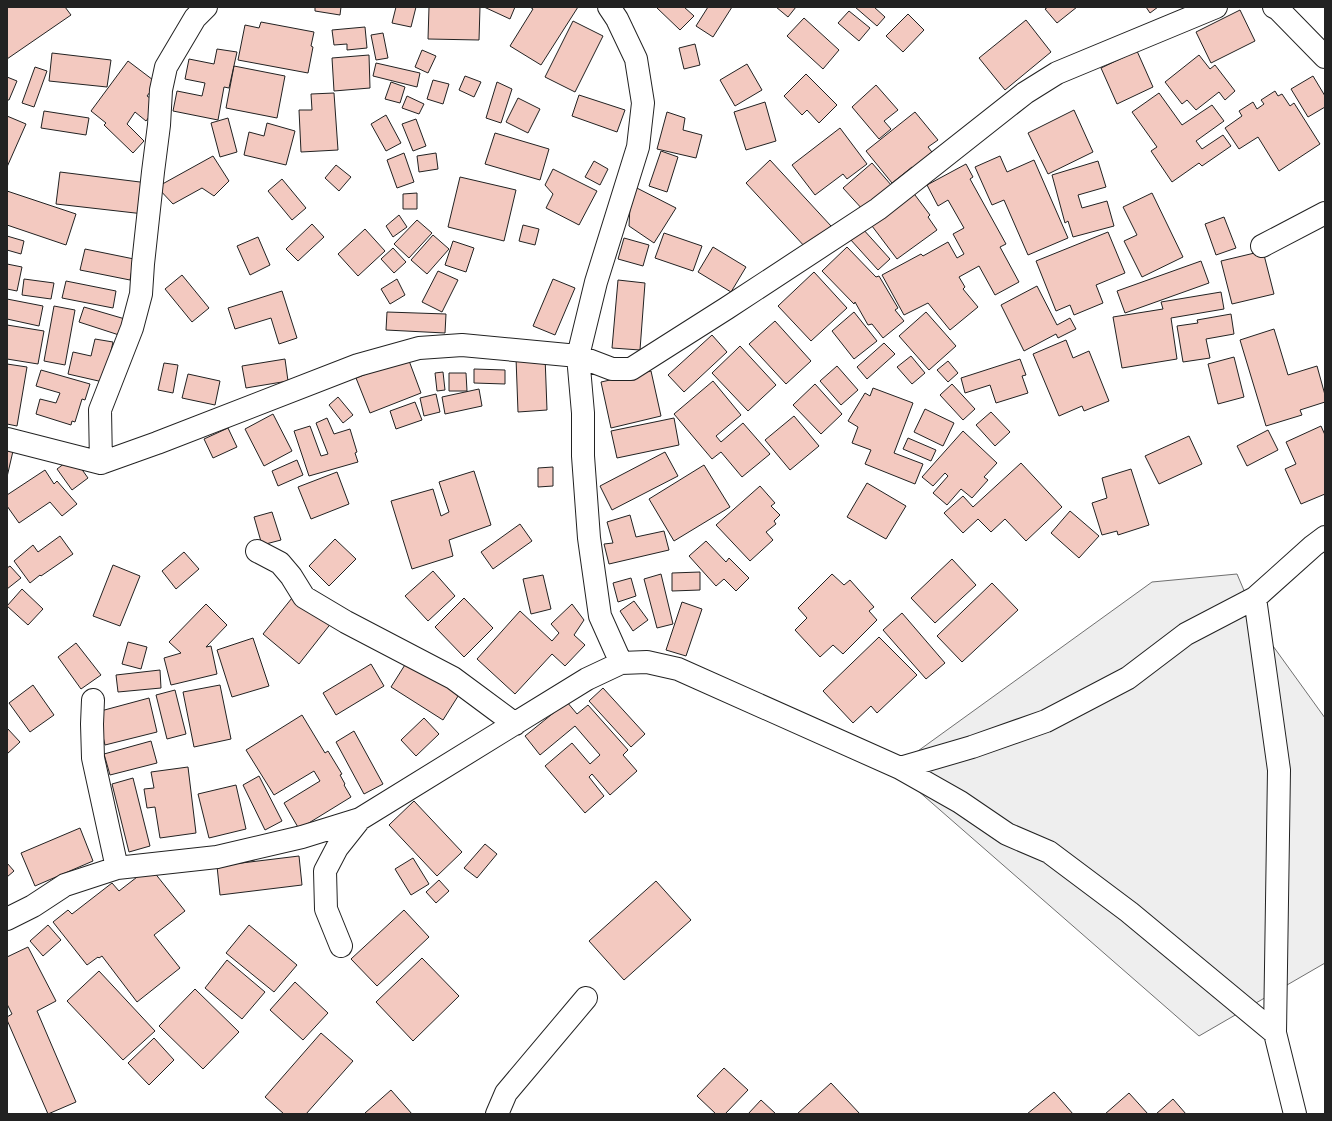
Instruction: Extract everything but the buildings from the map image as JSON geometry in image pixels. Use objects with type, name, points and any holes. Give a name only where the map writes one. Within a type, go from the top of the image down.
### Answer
[{"type":"street","points":[[101,463],[100,410],[132,328],[141,294],[152,172],[159,125],[161,90],[166,67],[195,18],[206,7]]},
{"type":"street","points":[[609,7],[617,19],[636,59],[643,103],[638,147],[596,282],[578,356],[583,413],[583,456],[589,538],[600,616],[621,663]]},
{"type":"street","points":[[7,438],[101,463],[158,443],[358,365],[419,348],[462,345],[578,356],[612,369],[630,368],[728,308],[878,209],[1025,93],[1057,72],[1216,7]]},
{"type":"street","points":[[1274,7],[1278,9],[1325,57]]},
{"type":"street","points":[[1262,246],[1325,213]]},
{"type":"street","points":[[900,768],[972,748],[1046,721],[1128,678],[1186,634],[1255,598],[1325,537]]},
{"type":"street","points":[[257,551],[280,563],[291,576],[304,597],[346,622],[453,678],[515,724]]},
{"type":"street","points":[[1255,598],[1279,770],[1275,1033],[1295,1114]]},
{"type":"street","points":[[7,918],[33,906],[66,885],[117,868],[217,858],[302,837],[360,819],[587,679],[621,663],[647,662],[678,669],[900,768],[960,802],[1007,834],[1049,852],[1129,912],[1275,1033]]},
{"type":"street","points":[[93,700],[93,758],[117,868]]},
{"type":"street","points":[[341,946],[326,909],[325,871],[337,848],[360,819]]},
{"type":"street","points":[[497,1114],[506,1093],[586,998]]},
{"type":"shaded area","points":[[1237,574],[1260,628],[1325,718],[1325,963],[1199,1036],[893,769],[1152,582]]}]
